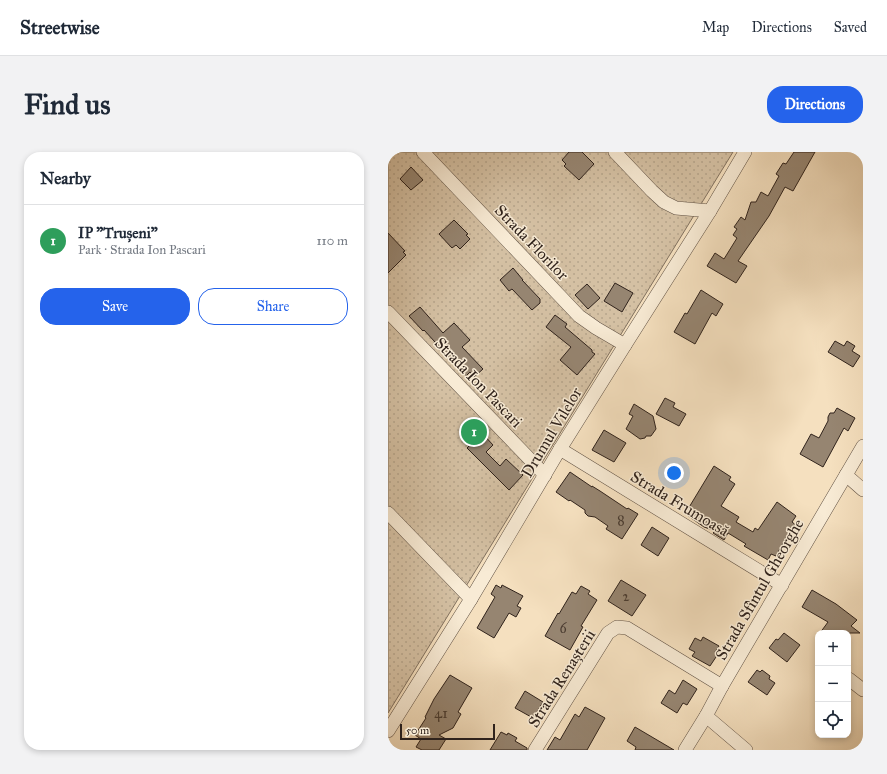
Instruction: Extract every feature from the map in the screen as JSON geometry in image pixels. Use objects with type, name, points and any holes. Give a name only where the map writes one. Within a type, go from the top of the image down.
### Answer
[{"type":"street","name":"Strada Florilor","points":[[423,152],[579,316],[625,345]]},
{"type":"street","points":[[615,152],[664,202],[676,208],[710,211]]},
{"type":"street","name":"Drumul Vilelor","points":[[389,727],[471,599],[560,449],[710,211],[745,152]]},
{"type":"street","name":"Strada Ion Pascari","points":[[388,312],[545,475]]},
{"type":"street","name":"Strada Sfîntul Gheorghe","points":[[685,750],[863,446]]},
{"type":"street","name":"Strada Frumoasă","points":[[560,449],[782,585]]},
{"type":"street","points":[[846,475],[863,490]]},
{"type":"street","points":[[388,513],[471,599]]},
{"type":"street","name":"Strada Renașterii","points":[[535,750],[608,633],[618,627],[627,628],[722,686]]},
{"type":"street","points":[[851,681],[863,690]]},
{"type":"street","points":[[706,716],[746,750]]},
{"type":"shaded area","points":[[388,152],[733,152],[388,713]]},
{"type":"building","points":[[569,152],[582,152],[594,164],[579,180],[564,166],[566,164],[562,160]]},
{"type":"building","points":[[794,152],[815,152],[793,191],[785,187],[769,216],[738,261],[747,266],[736,283],[707,266],[715,253],[724,259],[737,238],[733,235],[737,229],[734,227],[741,217],[745,220],[751,202],[756,202],[761,192],[768,196],[779,176],[776,174],[783,163],[786,164]]},
{"type":"building","points":[[411,167],[423,180],[411,190],[400,179]]},
{"type":"building","points":[[454,220],[468,234],[466,235],[470,239],[460,249],[456,245],[452,248],[439,234]]},
{"type":"building","points":[[388,233],[405,251],[403,252],[406,255],[388,273]]},
{"type":"building","points":[[513,268],[540,299],[540,303],[532,310],[512,289],[509,291],[500,280]]},
{"type":"building","points":[[615,283],[633,293],[622,312],[604,301]]},
{"type":"building","points":[[587,284],[600,298],[588,309],[575,295]]},
{"type":"building","points":[[701,290],[723,304],[716,316],[712,313],[695,344],[674,332],[685,313],[687,314]]},
{"type":"building","points":[[420,307],[443,333],[454,323],[470,340],[462,347],[483,369],[474,377],[470,372],[466,376],[424,330],[423,331],[409,316]]},
{"type":"building","points":[[555,315],[567,324],[565,327],[595,354],[577,375],[560,360],[571,347],[546,327]]},
{"type":"building","points":[[835,341],[844,346],[847,341],[855,346],[852,351],[860,356],[853,367],[828,352]]},
{"type":"building","points":[[665,398],[675,403],[673,407],[686,414],[679,426],[656,414]]},
{"type":"building","points":[[634,404],[653,416],[656,429],[651,436],[646,436],[645,438],[640,439],[626,429],[633,416],[629,414]]},
{"type":"building","points":[[837,408],[855,418],[848,431],[844,428],[823,467],[800,454],[811,434],[819,438],[828,421],[830,413],[834,413]]},
{"type":"building","points":[[604,430],[626,443],[614,462],[592,450]]},
{"type":"building","points":[[482,433],[493,445],[486,452],[500,466],[506,459],[523,475],[509,490],[467,448]]},
{"type":"building","points":[[714,466],[731,477],[729,480],[735,484],[721,506],[739,517],[736,522],[753,532],[755,528],[758,530],[777,502],[796,516],[792,522],[797,526],[789,537],[787,536],[776,556],[771,554],[768,560],[744,546],[746,544],[728,533],[724,540],[713,533],[715,531],[704,527],[687,515],[690,511],[688,509]]},
{"type":"building","points":[[570,472],[627,509],[628,508],[638,514],[622,539],[606,529],[608,526],[595,517],[588,516],[585,513],[585,510],[556,492]]},
{"type":"building","points":[[652,527],[669,538],[658,556],[641,545]]},
{"type":"building","points":[[621,580],[646,595],[632,616],[608,601]]},
{"type":"building","points":[[496,585],[501,588],[502,585],[523,596],[517,606],[521,608],[516,617],[509,613],[494,638],[477,628],[495,597],[491,594]]},
{"type":"building","points":[[581,586],[590,591],[588,594],[597,600],[581,626],[583,627],[570,650],[545,636],[572,592],[576,594]]},
{"type":"building","points":[[812,590],[836,604],[857,620],[851,626],[860,633],[851,633],[851,630],[822,630],[828,622],[802,607]]},
{"type":"building","points":[[784,633],[800,645],[787,662],[769,648],[776,639],[778,640]]},
{"type":"building","points":[[703,637],[719,646],[715,652],[718,654],[710,666],[692,656],[695,652],[689,649],[695,638],[701,641]]},
{"type":"building","points":[[757,670],[760,672],[762,670],[770,676],[769,679],[775,683],[767,695],[748,682]]},
{"type":"building","points":[[450,675],[472,688],[458,712],[461,714],[453,728],[439,735],[446,739],[439,750],[422,750],[416,747],[421,739],[415,735],[426,718],[425,717],[434,699]]},
{"type":"building","points":[[683,680],[697,689],[687,705],[683,703],[677,713],[661,703],[669,690],[675,694]]},
{"type":"building","points":[[525,691],[543,702],[533,718],[515,708]]},
{"type":"building","points":[[585,707],[605,718],[587,750],[547,750],[555,737],[560,740],[575,714],[579,717]]},
{"type":"building","points":[[635,727],[674,750],[635,750],[636,747],[627,741]]},
{"type":"building","points":[[501,732],[507,735],[508,733],[517,738],[515,741],[527,748],[527,750],[490,750]]},
{"type":"place","name":"IP \"Trușeni\"","points":[[474,432]]}]
